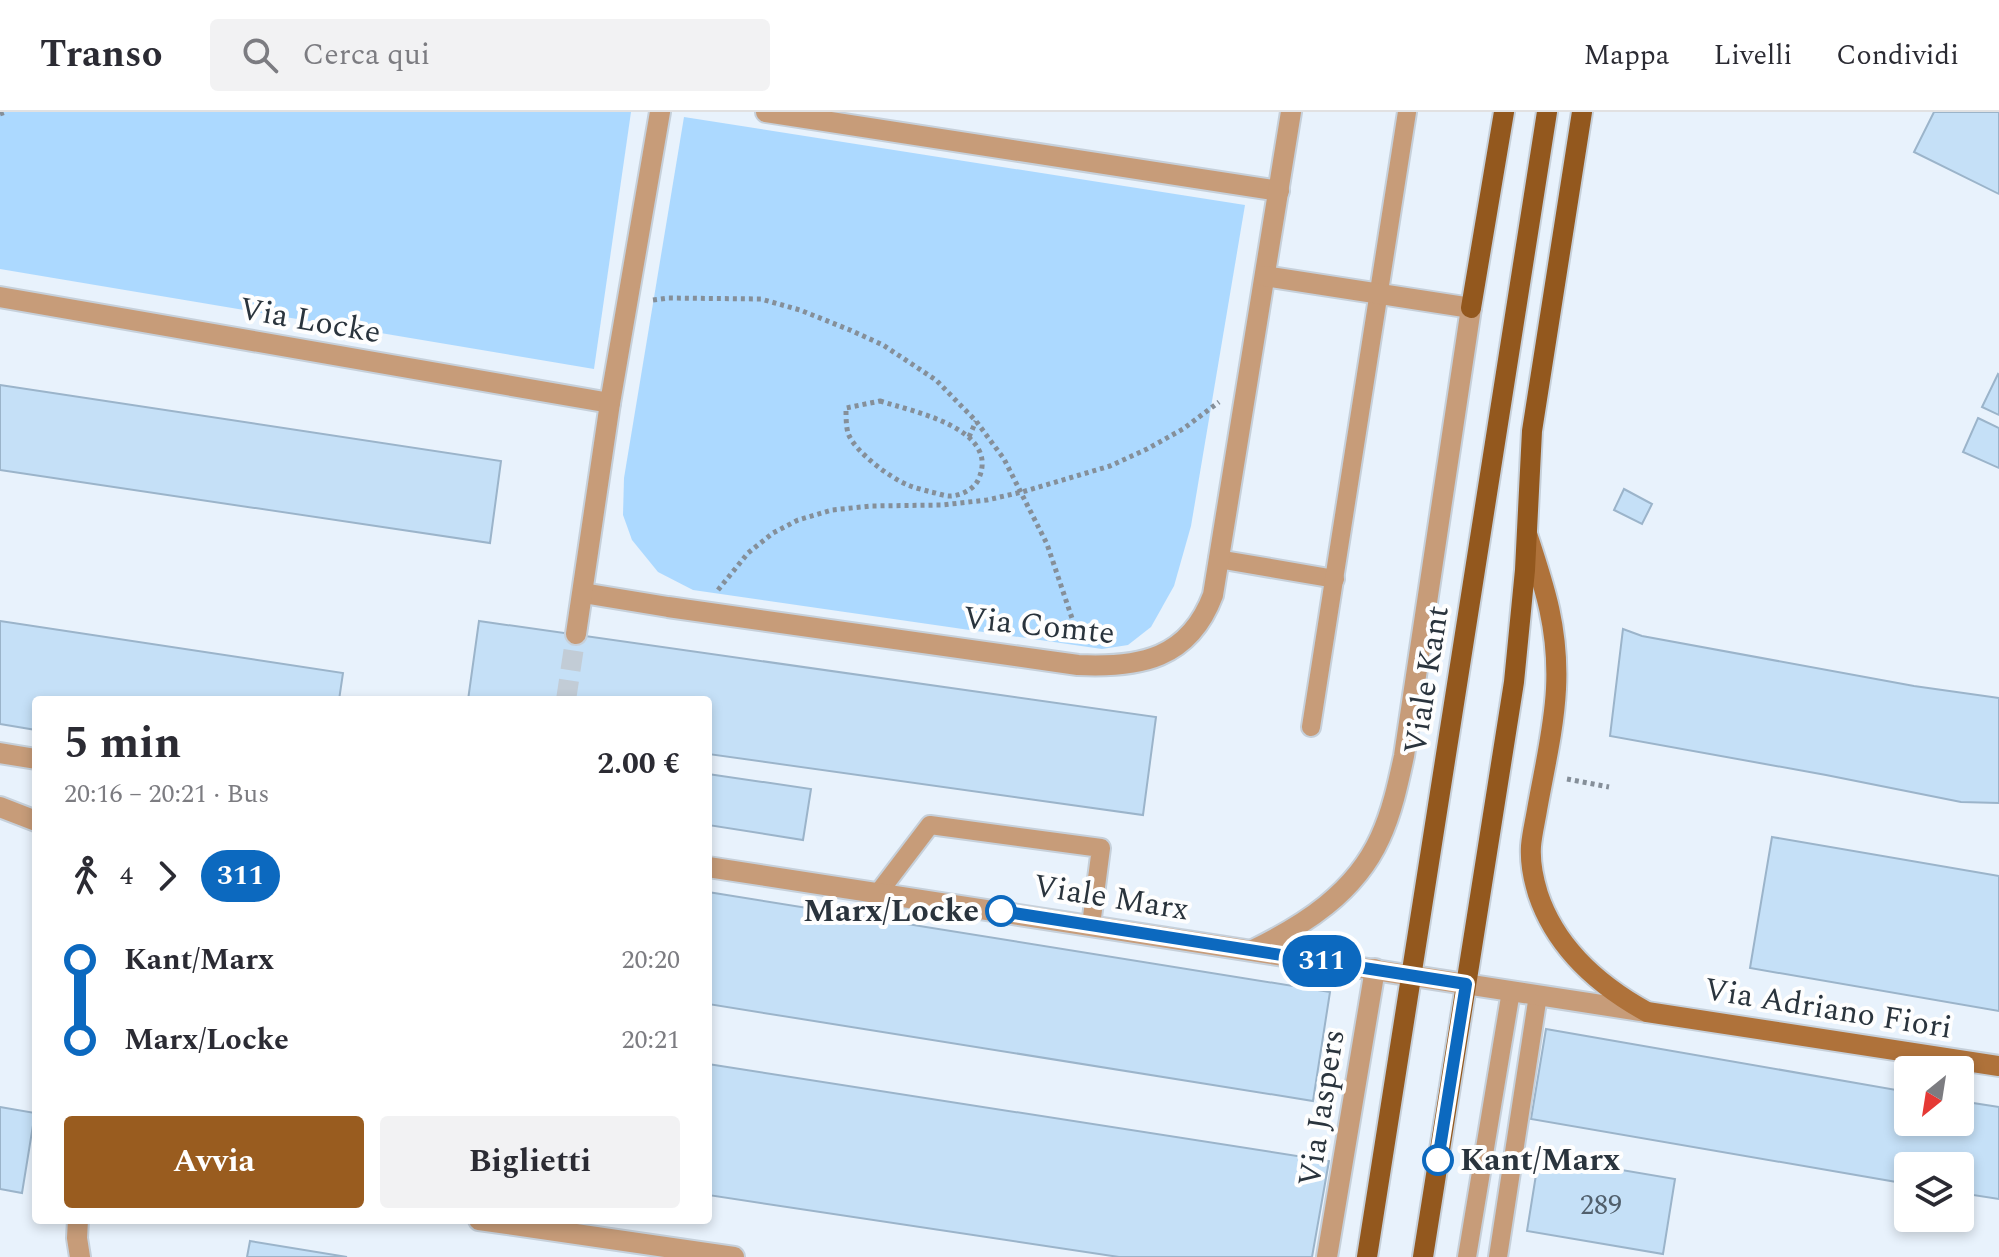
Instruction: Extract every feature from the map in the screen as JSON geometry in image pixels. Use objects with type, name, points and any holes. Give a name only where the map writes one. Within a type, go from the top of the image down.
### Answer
[{"type":"main road","points":[[1471,308],[1504,112]]},
{"type":"main road","name":"Viale Kant","points":[[1367,1257],[1547,112]]},
{"type":"main road","points":[[1423,1257],[1514,682],[1535,409],[1582,112]]},
{"type":"street","points":[[576,634],[610,403],[660,112]]},
{"type":"street","points":[[766,112],[1279,191]]},
{"type":"street","name":"Via Comte","points":[[583,593],[1090,666],[1124,665],[1155,658],[1186,639],[1207,610],[1213,595],[1291,112]]},
{"type":"street","points":[[1265,276],[1471,308]]},
{"type":"street","name":"Via Locke","points":[[0,297],[610,403]]},
{"type":"street","name":"Viale Kant","points":[[1253,950],[1298,926],[1336,897],[1372,854],[1385,826],[1404,756],[1471,308]]},
{"type":"street","name":"Via Adriano Fiori","points":[[1527,534],[1549,605],[1555,652],[1555,700],[1532,841],[1535,883],[1557,934],[1578,961],[1616,993],[1647,1012]]},
{"type":"street","points":[[0,753],[32,758]]},
{"type":"street","points":[[0,807],[32,819]]},
{"type":"street","name":"Viale Marx","points":[[712,868],[1410,975]]},
{"type":"street","name":"Via Jaspers","points":[[1327,1257],[1375,969]]},
{"type":"street","name":"Via Adriano Fiori","points":[[1410,975],[1999,1066]]},
{"type":"street","points":[[78,1224],[80,1257]]},
{"type":"street","points":[[507,1224],[734,1257]]},
{"type":"lane","points":[[1311,727],[1407,112]]},
{"type":"lane","points":[[1218,559],[1335,579]]},
{"type":"lane","points":[[879,892],[930,825],[1101,848],[1091,925]]},
{"type":"lane","points":[[1467,1257],[1511,991]]},
{"type":"lane","points":[[1498,1257],[1538,995]]},
{"type":"path","points":[[0,114],[6,112]]},
{"type":"path","points":[[627,305],[668,298],[761,299],[800,310],[883,345],[936,380],[976,421],[1004,459],[1022,492],[1047,544],[1090,666]]},
{"type":"path","points":[[698,611],[748,553],[773,533],[798,520],[832,510],[987,500],[1110,466],[1183,429],[1247,384]]},
{"type":"path","points":[[880,401],[946,422],[969,437],[977,447],[982,462],[980,476],[974,487],[948,497],[907,485],[866,458],[848,435],[846,408],[880,401]]},
{"type":"path","points":[[969,437],[976,421]]},
{"type":"path","points":[[942,505],[948,497]]},
{"type":"path","points":[[1543,775],[1609,787]]},
{"type":"shaded area","points":[[0,112],[631,112],[594,369],[0,269]]},
{"type":"shaded area","points":[[684,117],[1245,205],[1191,526],[1174,586],[1151,627],[1128,645],[1102,649],[693,590],[658,572],[632,540],[623,515],[624,478]]},
{"type":"building","points":[[1934,112],[1999,112],[1999,194],[1914,152]]},
{"type":"building","points":[[1999,375],[1999,415],[1982,407]]},
{"type":"building","points":[[0,385],[501,461],[490,543],[0,470]]},
{"type":"building","points":[[1978,418],[1999,428],[1999,468],[1963,452]]},
{"type":"building","points":[[1624,489],[1652,504],[1642,524],[1614,510]]},
{"type":"building","points":[[0,621],[343,673],[340,696],[32,696],[32,729],[0,724]]},
{"type":"building","points":[[479,621],[1156,717],[1143,815],[712,755],[712,696],[469,696]]},
{"type":"building","points":[[1623,629],[1642,636],[1914,686],[1999,698],[1999,803],[1961,802],[1610,736]]},
{"type":"building","points":[[712,775],[811,789],[803,840],[712,826]]},
{"type":"building","points":[[1772,837],[1999,876],[1999,1011],[1750,968]]},
{"type":"building","points":[[712,893],[1330,992],[1313,1101],[712,1005]]},
{"type":"building","points":[[1546,1029],[1894,1090],[1894,1136],[1974,1136],[1974,1103],[1999,1107],[1999,1199],[1974,1195],[1974,1152],[1894,1152],[1894,1182],[1531,1119]]},
{"type":"building","points":[[712,1065],[1329,1161],[1312,1257],[1119,1257],[712,1196]]},
{"type":"building","points":[[0,1107],[32,1112],[22,1193],[0,1189]]},
{"type":"building","points":[[1539,1156],[1675,1179],[1663,1254],[1527,1231]]},
{"type":"building","points":[[250,1241],[347,1257],[247,1257]]},
{"type":"tunnel","points":[[567,696],[576,634]]},
{"type":"bus line","name":"311","points":[[1001,911],[1466,984],[1438,1160]]},
{"type":"place","name":"Marx/Locke","points":[[1001,911]]},
{"type":"place","name":"Kant/Marx","points":[[1438,1160]]}]
